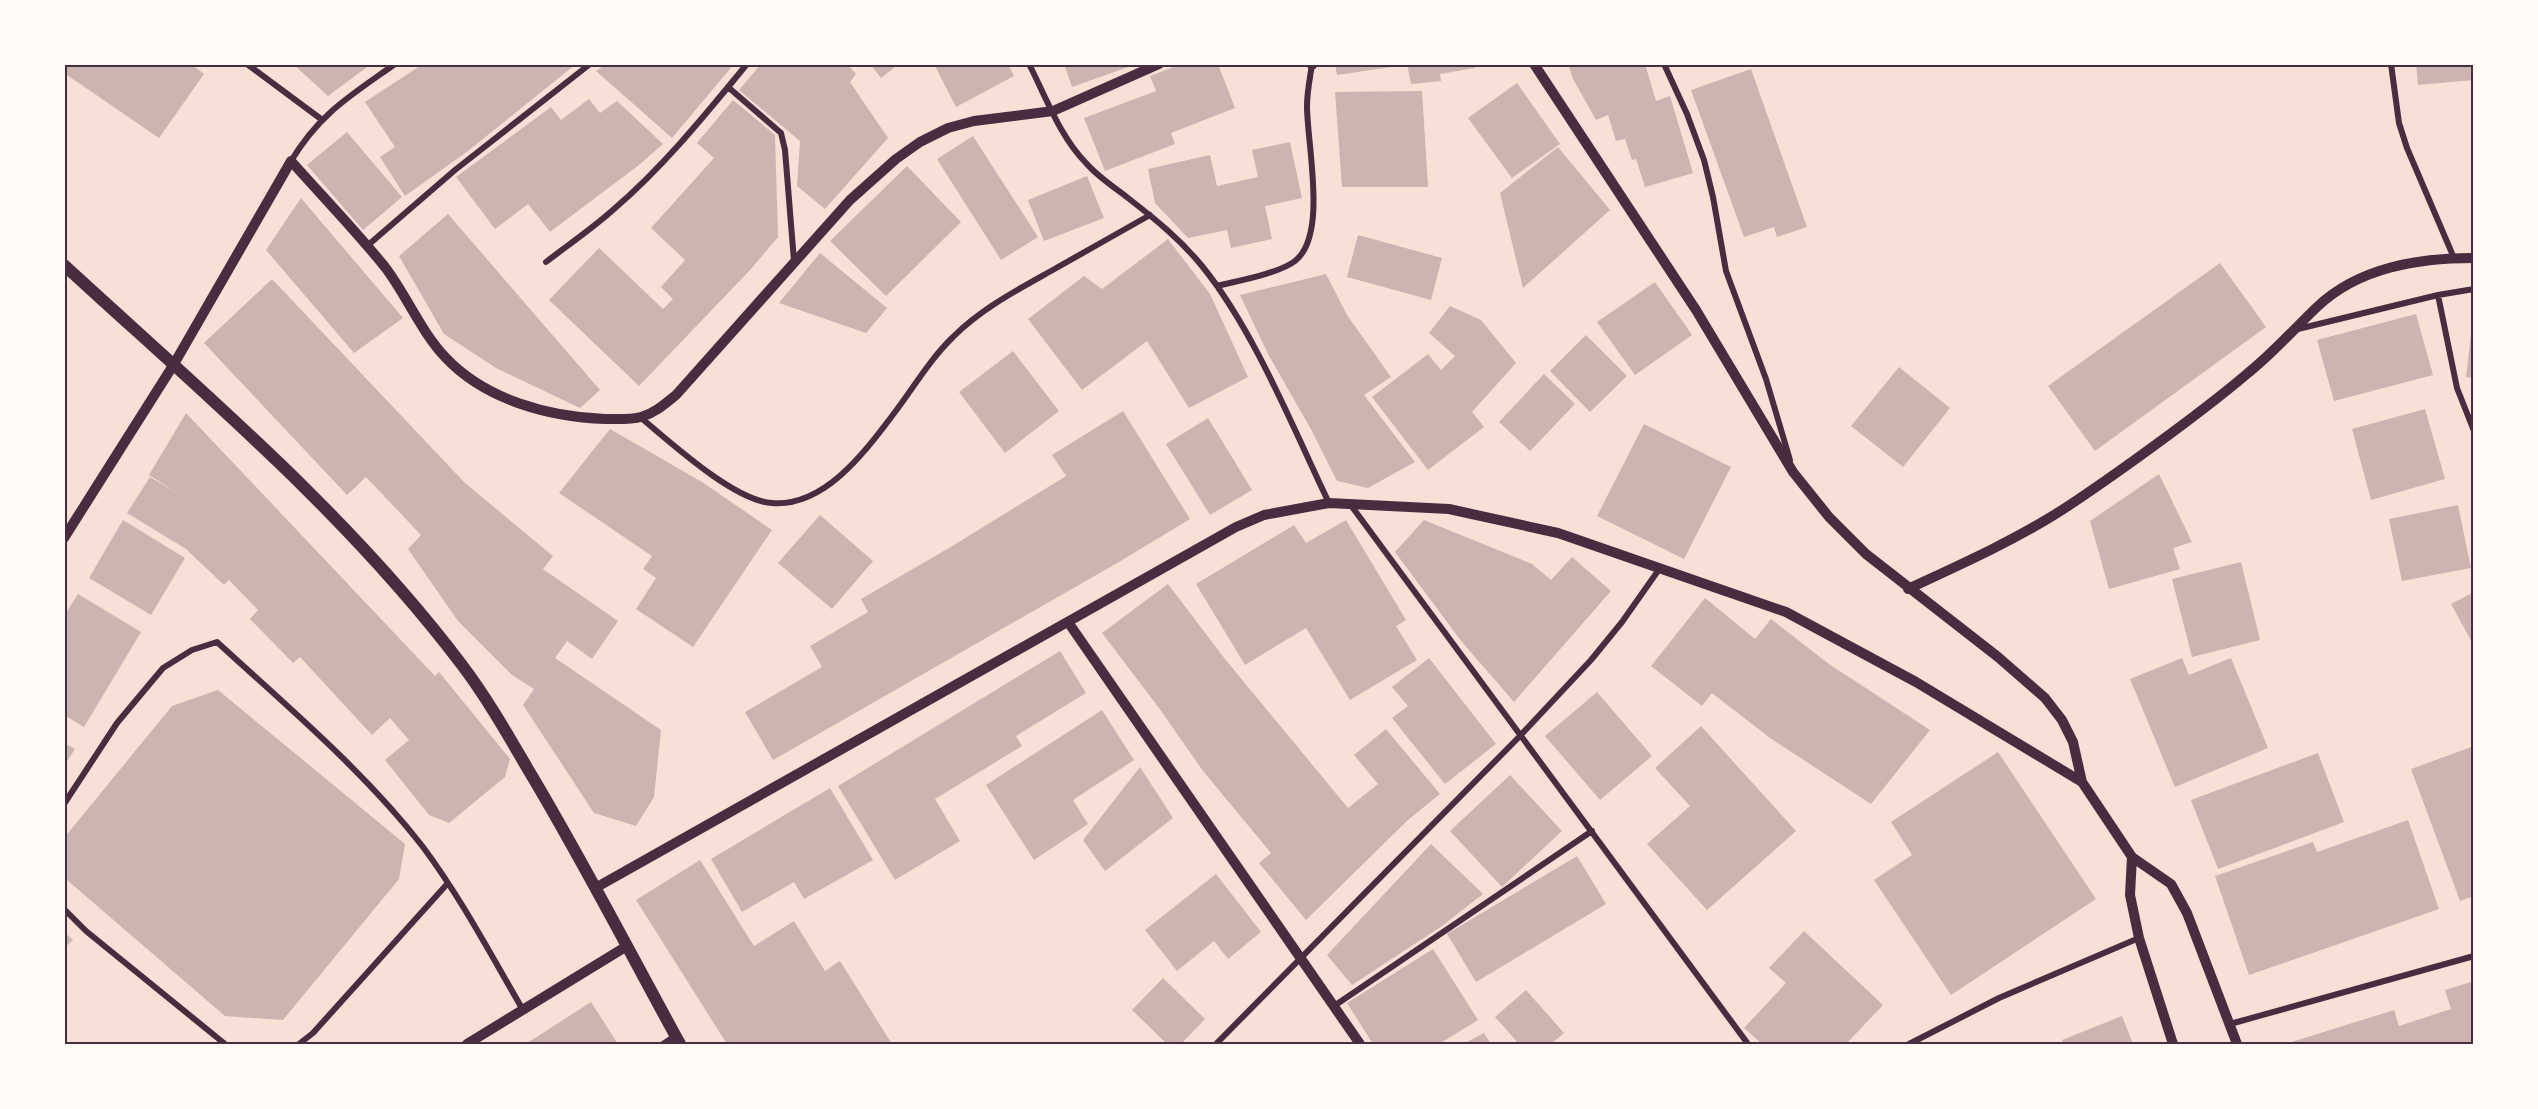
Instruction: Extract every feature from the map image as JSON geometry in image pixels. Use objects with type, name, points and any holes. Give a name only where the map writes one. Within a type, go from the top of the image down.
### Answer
[{"type":"main road","points":[[64,265],[174,364],[348,530],[422,614],[463,666],[495,714],[597,887],[678,1040]]},
{"type":"street","points":[[64,538],[174,364],[291,161],[321,119],[395,64]]},
{"type":"street","points":[[366,246],[455,170],[590,64]]},
{"type":"street","points":[[546,262],[614,210],[656,170],[747,64]]},
{"type":"street","points":[[1029,64],[1073,147],[1085,163],[1171,232],[1217,286],[1258,357],[1329,503]]},
{"type":"street","points":[[291,161],[366,246],[399,287],[428,335],[446,358],[466,376],[500,395],[532,408],[577,418],[640,417],[657,410],[676,395],[850,200],[896,159],[920,142],[948,128],[974,120],[1053,111],[1159,64]]},
{"type":"street","points":[[1217,286],[1283,267],[1294,262],[1306,250],[1311,236],[1313,210],[1307,105],[1312,64]]},
{"type":"street","points":[[1534,64],[1696,310],[1793,472],[1836,524],[1866,554],[1998,657],[2045,698],[2062,720],[2073,742],[2082,782],[2132,857],[2171,884],[2187,913],[2237,1044]]},
{"type":"street","points":[[1664,64],[1687,114],[1704,160],[1726,272],[1766,379],[1793,472]]},
{"type":"street","points":[[2391,64],[2399,123],[2407,148],[2454,258]]},
{"type":"street","points":[[247,65],[321,119]]},
{"type":"street","points":[[728,87],[780,133],[785,150],[794,262]]},
{"type":"street","points":[[640,417],[719,479],[753,499],[772,503],[794,502],[834,481],[857,458],[952,338],[977,316],[1011,293],[1150,215]]},
{"type":"street","points":[[1908,589],[1979,556],[2053,515],[2141,455],[2240,380],[2318,305],[2339,290],[2394,266],[2454,258],[2474,258]]},
{"type":"street","points":[[2294,330],[2438,295],[2474,289]]},
{"type":"street","points":[[2438,295],[2457,388],[2474,431]]},
{"type":"street","points":[[597,887],[1236,527],[1264,515],[1329,503],[1449,509],[1514,522],[1558,533],[1786,612],[1916,682],[2082,782]]},
{"type":"street","points":[[1350,504],[1519,737],[1592,831],[1748,1044]]},
{"type":"street","points":[[1216,1044],[1519,737],[1591,660],[1622,622],[1660,568]]},
{"type":"street","points":[[1068,622],[1360,1044]]},
{"type":"street","points":[[64,804],[117,723],[163,668],[192,650],[217,642],[307,724],[387,804],[422,846],[448,883],[523,1010]]},
{"type":"street","points":[[1334,1006],[1592,831]]},
{"type":"street","points":[[2132,857],[2130,895],[2139,938],[2173,1044]]},
{"type":"street","points":[[300,1044],[313,1033],[448,883]]},
{"type":"street","points":[[64,909],[86,931],[225,1044]]},
{"type":"street","points":[[1910,1044],[2000,998],[2139,938]]},
{"type":"street","points":[[467,1044],[627,946]]},
{"type":"street","points":[[2230,1024],[2474,956]]},
{"type":"street","points":[[663,1044],[678,1040]]},
{"type":"building","points":[[64,64],[191,64],[204,74],[159,138],[64,73]]},
{"type":"building","points":[[293,64],[371,64],[328,96]]},
{"type":"building","points":[[423,64],[576,64],[468,151],[405,196],[380,157],[395,147],[365,102]]},
{"type":"building","points":[[606,64],[734,64],[672,138],[596,71]]},
{"type":"building","points":[[761,64],[847,64],[856,74],[850,82],[888,138],[825,209],[797,186],[800,141],[739,90]]},
{"type":"building","points":[[870,64],[899,64],[881,78]]},
{"type":"building","points":[[938,64],[1008,64],[1014,76],[956,107],[935,66]]},
{"type":"building","points":[[1064,64],[1134,64],[1134,65],[1072,87]]},
{"type":"building","points":[[1181,64],[1218,64],[1235,108],[1171,133],[1175,144],[1105,171],[1084,118],[1156,91],[1150,76]]},
{"type":"building","points":[[1335,64],[1398,64],[1398,66],[1337,75]]},
{"type":"building","points":[[1407,64],[1477,64],[1475,68],[1440,74],[1441,81],[1411,84]]},
{"type":"building","points":[[1568,64],[1645,64],[1656,101],[1670,96],[1693,173],[1645,187],[1636,159],[1632,160],[1625,139],[1616,141],[1608,115],[1596,120],[1573,79]]},
{"type":"building","points":[[2416,64],[2474,64],[2474,80],[2418,85]]},
{"type":"building","points":[[1751,69],[1807,227],[1777,237],[1774,227],[1744,237],[1691,90]]},
{"type":"building","points":[[1517,83],[1560,144],[1512,178],[1468,118]]},
{"type":"building","points":[[1422,91],[1428,187],[1342,187],[1335,92]]},
{"type":"building","points":[[589,99],[600,113],[617,101],[663,144],[639,165],[550,232],[528,204],[495,229],[456,177],[551,107],[561,120]]},
{"type":"building","points":[[733,100],[775,135],[778,237],[751,269],[639,386],[549,300],[599,248],[663,309],[673,299],[661,287],[685,260],[651,228],[714,158],[697,143]]},
{"type":"building","points":[[347,132],[402,197],[363,230],[307,165]]},
{"type":"building","points":[[973,136],[1038,237],[1001,260],[937,159]]},
{"type":"building","points":[[1290,142],[1302,198],[1265,206],[1272,239],[1231,248],[1227,230],[1188,238],[1155,203],[1148,169],[1210,155],[1217,186],[1258,177],[1252,150]]},
{"type":"building","points":[[1558,147],[1610,210],[1523,288],[1500,193]]},
{"type":"building","points":[[907,166],[961,222],[886,296],[830,241]]},
{"type":"building","points":[[1087,176],[1104,218],[1044,241],[1028,200]]},
{"type":"building","points":[[301,198],[403,318],[354,353],[266,250]]},
{"type":"building","points":[[448,214],[600,390],[580,408],[496,368],[444,334],[399,256]]},
{"type":"building","points":[[1358,235],[1442,258],[1431,300],[1347,277]]},
{"type":"building","points":[[1168,239],[1210,294],[1248,377],[1189,408],[1147,341],[1082,390],[1028,319],[1084,276],[1102,289]]},
{"type":"building","points":[[820,253],[887,308],[866,333],[779,303]]},
{"type":"building","points":[[2220,263],[2266,327],[2095,451],[2048,386]]},
{"type":"building","points":[[1326,274],[1347,315],[1391,377],[1364,395],[1415,462],[1368,488],[1337,481],[1312,431],[1268,354],[1240,295]]},
{"type":"building","points":[[272,279],[465,483],[553,556],[543,569],[618,621],[592,659],[567,641],[555,658],[661,730],[654,797],[636,826],[594,813],[523,705],[534,689],[512,675],[458,621],[408,549],[421,535],[366,477],[347,495],[204,343]]},
{"type":"building","points":[[1655,282],[1692,335],[1635,375],[1597,322]]},
{"type":"building","points":[[1450,306],[1481,320],[1516,363],[1472,412],[1484,427],[1428,470],[1372,397],[1428,354],[1441,370],[1455,356],[1429,333]]},
{"type":"building","points":[[2416,314],[2433,375],[2334,401],[2317,340]]},
{"type":"building","points":[[2472,326],[2474,327],[2474,378],[2466,377]]},
{"type":"building","points":[[1586,335],[1627,376],[1590,412],[1550,371]]},
{"type":"building","points":[[1013,351],[1059,411],[1005,453],[959,392]]},
{"type":"building","points":[[1899,367],[1950,408],[1903,467],[1851,426]]},
{"type":"building","points":[[1544,374],[1575,404],[1530,451],[1499,422]]},
{"type":"building","points":[[2425,409],[2445,479],[2371,500],[2352,429]]},
{"type":"building","points":[[1123,411],[1190,519],[773,760],[745,712],[822,667],[810,646],[868,612],[861,599],[1066,476],[1052,455]]},
{"type":"building","points":[[186,413],[435,676],[439,672],[510,759],[505,777],[449,823],[429,815],[385,760],[409,740],[390,718],[372,735],[300,657],[293,663],[250,619],[258,610],[229,580],[224,585],[186,549],[127,513],[150,477],[179,494],[149,475]]},
{"type":"building","points":[[1208,418],[1252,490],[1210,515],[1166,444]]},
{"type":"building","points":[[1644,424],[1731,467],[1684,559],[1597,516]]},
{"type":"building","points":[[610,429],[702,482],[772,530],[693,647],[636,609],[656,578],[643,569],[652,556],[559,493]]},
{"type":"building","points":[[2159,474],[2192,542],[2173,548],[2180,569],[2109,589],[2090,521]]},
{"type":"building","points":[[2458,505],[2471,568],[2402,581],[2389,519]]},
{"type":"building","points":[[820,515],[873,561],[832,609],[778,563]]},
{"type":"building","points":[[123,520],[185,558],[151,615],[89,578]]},
{"type":"building","points":[[1346,520],[1406,620],[1396,626],[1417,660],[1350,700],[1306,628],[1245,665],[1196,584],[1294,525],[1306,543]]},
{"type":"building","points":[[1424,520],[1532,564],[1551,580],[1572,557],[1611,591],[1514,702],[1462,642],[1395,552]]},
{"type":"building","points":[[2241,562],[2260,640],[2192,657],[2172,579]]},
{"type":"building","points":[[1168,584],[1225,659],[1348,808],[1378,784],[1354,755],[1386,729],[1440,794],[1408,820],[1306,920],[1259,863],[1271,853],[1203,771],[1102,633]]},
{"type":"building","points":[[2474,592],[2474,646],[2451,604]]},
{"type":"building","points":[[78,594],[141,632],[84,727],[64,715],[64,616]]},
{"type":"building","points":[[1705,598],[1755,639],[1771,619],[1829,664],[1930,730],[1871,804],[1770,738],[1712,693],[1702,706],[1651,666]]},
{"type":"building","points":[[1060,651],[1086,693],[1016,736],[1022,746],[935,799],[960,841],[895,880],[838,786]]},
{"type":"building","points":[[1429,658],[1496,744],[1445,784],[1392,718],[1408,706],[1392,687]]},
{"type":"building","points":[[2182,658],[2189,675],[2231,658],[2268,748],[2175,787],[2130,679]]},
{"type":"building","points":[[218,690],[405,844],[399,879],[283,1020],[225,1016],[67,880],[64,838],[172,706]]},
{"type":"building","points":[[1597,692],[1652,756],[1600,800],[1545,736]]},
{"type":"building","points":[[1102,710],[1134,760],[1073,800],[1088,824],[1034,860],[986,785]]},
{"type":"building","points":[[1701,726],[1796,831],[1707,910],[1647,844],[1690,806],[1655,768]]},
{"type":"building","points":[[64,743],[75,749],[64,766]]},
{"type":"building","points":[[2474,746],[2474,896],[2460,901],[2411,769]]},
{"type":"building","points":[[1998,752],[2096,899],[1951,995],[1874,880],[1912,855],[1891,822]]},
{"type":"building","points":[[2318,753],[2344,822],[2218,869],[2191,800]]},
{"type":"building","points":[[1140,767],[1173,818],[1105,871],[1083,840]]},
{"type":"building","points":[[1510,775],[1562,831],[1502,887],[1450,831]]},
{"type":"building","points":[[830,788],[873,860],[804,899],[794,882],[742,912],[711,859]]},
{"type":"building","points":[[2408,820],[2439,909],[2249,975],[2215,876],[2313,842],[2317,852]]},
{"type":"building","points":[[1431,844],[1483,894],[1442,926],[1352,985],[1327,955]]},
{"type":"building","points":[[1577,856],[1606,904],[1476,982],[1447,934]]},
{"type":"building","points":[[700,860],[754,946],[794,921],[825,971],[840,961],[892,1044],[727,1044],[636,900]]},
{"type":"building","points":[[1216,874],[1261,932],[1228,959],[1214,941],[1177,971],[1145,930]]},
{"type":"building","points":[[1804,931],[1883,1005],[1846,1044],[1762,1044],[1744,1028],[1786,983],[1769,968]]},
{"type":"building","points":[[64,932],[73,940],[64,948]]},
{"type":"building","points":[[1433,949],[1478,1020],[1439,1044],[1373,1044],[1347,1003]]},
{"type":"building","points":[[1163,978],[1205,1019],[1181,1044],[1167,1044],[1132,1010]]},
{"type":"building","points":[[2474,981],[2474,1044],[2285,1044],[2394,1010],[2399,1026],[2451,1009],[2445,990]]},
{"type":"building","points":[[1526,990],[1564,1033],[1551,1044],[1519,1044],[1495,1017]]},
{"type":"building","points":[[591,1002],[618,1044],[525,1044],[535,1038]]},
{"type":"building","points":[[2122,1016],[2133,1044],[2064,1044],[2062,1040]]},
{"type":"building","points":[[1484,1033],[1491,1044],[1463,1044]]}]
